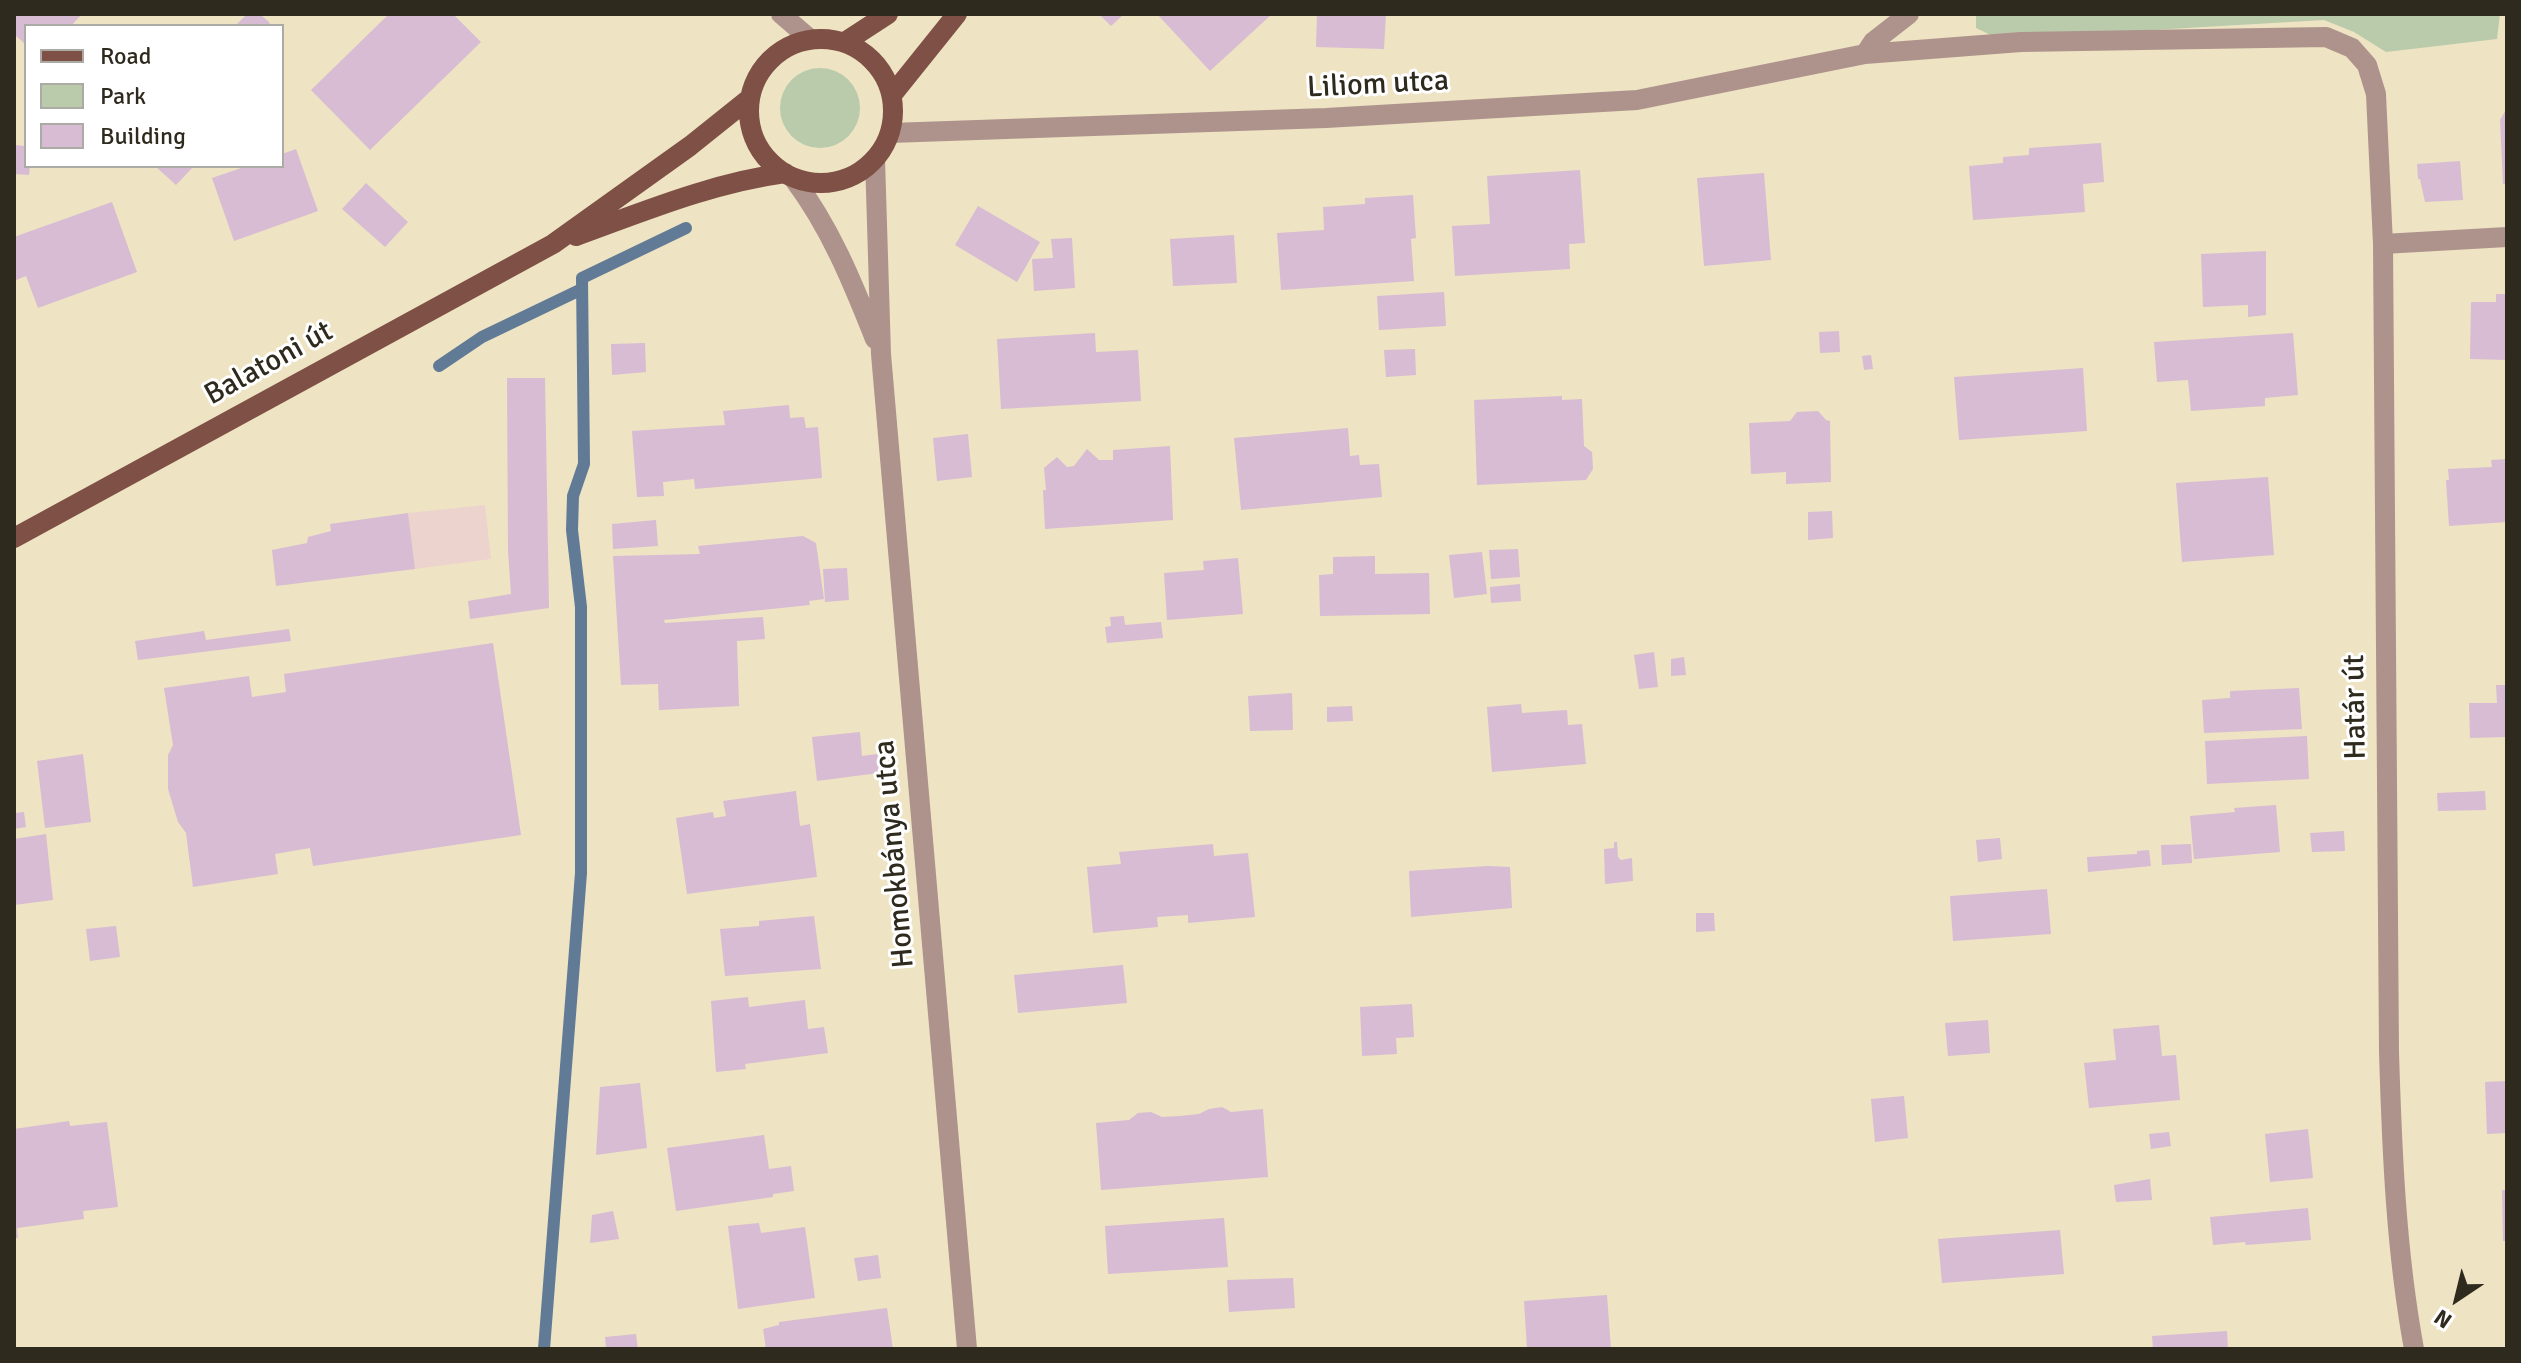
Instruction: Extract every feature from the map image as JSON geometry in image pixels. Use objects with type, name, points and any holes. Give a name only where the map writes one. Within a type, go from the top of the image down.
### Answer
[{"type":"main road","points":[[845,42],[888,14]]},
{"type":"main road","points":[[892,95],[957,14]]},
{"type":"main road","points":[[810,39],[845,42],[874,62],[892,95],[890,133],[875,159],[860,172],[843,180],[810,184],[789,175],[762,148],[749,121],[750,98],[761,70],[782,50],[810,39]]},
{"type":"main road","name":"Balatoni út","points":[[14,538],[553,244],[690,146],[750,98]]},
{"type":"main road","name":"Balatoni út","points":[[553,244],[711,188],[747,178],[789,175]]},
{"type":"street","points":[[781,14],[810,39]]},
{"type":"street","points":[[1865,54],[1873,42],[1909,14]]},
{"type":"street","name":"Liliom utca","points":[[890,133],[1326,118],[1637,100],[1865,54],[2021,42],[2326,37],[2352,48],[2367,65]]},
{"type":"street","name":"Határ út","points":[[2367,65],[2376,94],[2383,244],[2392,1148],[2402,1285],[2414,1349]]},
{"type":"street","name":"Homokbánya utca","points":[[875,159],[881,354],[967,1349]]},
{"type":"street","name":"Homokbánya utca","points":[[789,175],[818,211],[843,260],[881,354]]},
{"type":"street","points":[[2383,244],[2507,237]]},
{"type":"shaded area","points":[[485,505],[491,559],[415,569],[408,513]]},
{"type":"green space","points":[[1976,14],[2500,14],[2497,39],[2386,52],[2354,32],[2324,20],[1999,39],[1976,28]]},
{"type":"green space","points":[[820,68],[835,71],[848,80],[857,93],[860,108],[857,123],[848,136],[835,145],[820,148],[805,145],[792,136],[783,123],[780,108],[783,93],[792,80],[805,71]]},
{"type":"building","points":[[14,14],[82,14],[73,24],[24,24],[24,43],[14,34]]},
{"type":"building","points":[[247,14],[260,14],[270,23],[269,24],[237,24]]},
{"type":"building","points":[[389,14],[453,14],[481,42],[370,150],[311,90]]},
{"type":"building","points":[[1099,14],[1124,14],[1111,26]]},
{"type":"building","points":[[1157,14],[1272,14],[1210,71]]},
{"type":"building","points":[[1317,14],[1386,14],[1384,49],[1316,47]]},
{"type":"building","points":[[2507,108],[2507,184],[2503,184],[2500,120]]},
{"type":"building","points":[[2101,143],[2104,182],[2083,184],[2085,212],[1973,220],[1969,166],[2003,163],[2003,157],[2029,155],[2029,148]]},
{"type":"building","points":[[14,145],[24,146],[24,168],[30,168],[29,175],[14,174]]},
{"type":"building","points":[[296,149],[318,211],[234,241],[212,178],[241,168],[284,168],[284,153]]},
{"type":"building","points":[[2460,161],[2463,200],[2425,202],[2417,164]]},
{"type":"building","points":[[157,168],[192,168],[176,185]]},
{"type":"building","points":[[1580,170],[1585,243],[1569,244],[1570,269],[1455,276],[1452,226],[1490,224],[1487,176]]},
{"type":"building","points":[[1764,173],[1771,260],[1704,266],[1697,178]]},
{"type":"building","points":[[366,183],[408,222],[385,247],[342,209]]},
{"type":"building","points":[[1413,195],[1416,238],[1411,239],[1414,281],[1281,290],[1277,233],[1324,230],[1323,207],[1365,204],[1365,198]]},
{"type":"building","points":[[112,202],[137,272],[38,308],[26,276],[14,281],[14,237]]},
{"type":"building","points":[[978,206],[1040,242],[1017,282],[955,245]]},
{"type":"building","points":[[1234,235],[1237,283],[1173,286],[1170,239]]},
{"type":"building","points":[[1072,238],[1075,288],[1034,291],[1032,259],[1053,258],[1051,239]]},
{"type":"building","points":[[2266,251],[2266,315],[2248,317],[2248,305],[2203,307],[2201,254]]},
{"type":"building","points":[[1444,292],[1446,326],[1379,330],[1377,296]]},
{"type":"building","points":[[2496,294],[2507,294],[2507,360],[2470,359],[2471,302],[2496,302]]},
{"type":"building","points":[[1839,331],[1840,352],[1820,353],[1819,332]]},
{"type":"building","points":[[1095,333],[1096,352],[1138,350],[1141,401],[1001,409],[997,339]]},
{"type":"building","points":[[2293,333],[2298,395],[2265,398],[2265,406],[2191,411],[2188,380],[2157,382],[2154,342]]},
{"type":"building","points":[[645,343],[646,372],[612,375],[611,344]]},
{"type":"building","points":[[1415,349],[1416,375],[1386,377],[1384,350]]},
{"type":"building","points":[[1871,355],[1873,369],[1864,370],[1862,356]]},
{"type":"building","points":[[2083,368],[2087,431],[1959,440],[1954,377]]},
{"type":"building","points":[[507,378],[545,378],[549,608],[470,619],[468,601],[511,594]]},
{"type":"building","points":[[1562,396],[1562,400],[1582,399],[1584,446],[1592,452],[1593,469],[1586,480],[1477,485],[1474,400]]},
{"type":"building","points":[[789,405],[790,418],[804,417],[806,428],[818,427],[822,478],[695,489],[694,479],[663,482],[664,496],[637,497],[632,431],[725,425],[723,411]]},
{"type":"building","points":[[1818,411],[1830,421],[1831,482],[1786,484],[1786,472],[1751,474],[1749,423],[1790,421],[1797,412]]},
{"type":"building","points":[[1348,428],[1350,456],[1359,455],[1360,465],[1379,464],[1382,497],[1241,510],[1234,438]]},
{"type":"building","points":[[968,434],[972,477],[937,481],[933,438]]},
{"type":"building","points":[[1170,446],[1173,520],[1045,529],[1044,468],[1057,457],[1067,467],[1074,466],[1087,449],[1099,460],[1113,460],[1113,450]]},
{"type":"building","points":[[2507,459],[2507,522],[2449,526],[2448,469],[2492,467],[2491,460]]},
{"type":"building","points":[[2268,477],[2274,555],[2182,562],[2176,483]]},
{"type":"building","points":[[1832,511],[1833,538],[1808,540],[1808,512]]},
{"type":"building","points":[[408,513],[415,569],[276,586],[272,550],[307,543],[308,537],[331,531],[330,524]]},
{"type":"building","points":[[656,520],[658,546],[613,549],[612,524]]},
{"type":"building","points":[[803,536],[816,543],[824,599],[809,601],[810,605],[664,620],[665,623],[763,617],[765,639],[737,641],[739,706],[659,710],[658,684],[621,685],[613,556],[700,554],[698,546]]},
{"type":"building","points":[[1518,549],[1520,577],[1491,579],[1489,550]]},
{"type":"building","points":[[1482,552],[1487,594],[1454,598],[1449,555]]},
{"type":"building","points":[[1375,556],[1375,574],[1429,573],[1430,614],[1320,616],[1319,575],[1333,574],[1333,557]]},
{"type":"building","points":[[1238,558],[1243,614],[1167,620],[1164,573],[1204,570],[1203,561]]},
{"type":"building","points":[[847,568],[849,600],[825,602],[823,569]]},
{"type":"building","points":[[1520,584],[1521,601],[1491,603],[1490,587]]},
{"type":"building","points":[[1124,616],[1125,625],[1161,622],[1163,638],[1107,643],[1105,627],[1111,626],[1110,617]]},
{"type":"building","points":[[289,629],[291,641],[138,660],[135,641],[204,631],[206,640]]},
{"type":"building","points":[[493,643],[521,835],[313,866],[310,848],[275,854],[278,874],[193,887],[186,833],[178,822],[168,789],[168,755],[173,745],[164,688],[249,676],[252,697],[286,692],[284,674]]},
{"type":"building","points":[[1654,652],[1658,687],[1639,689],[1634,655]]},
{"type":"building","points":[[1684,657],[1686,675],[1671,676],[1671,659]]},
{"type":"building","points":[[2496,685],[2507,685],[2507,737],[2470,738],[2469,703],[2497,703]]},
{"type":"building","points":[[2299,688],[2302,729],[2204,733],[2202,700],[2230,698],[2230,691]]},
{"type":"building","points":[[1292,693],[1293,730],[1250,731],[1248,696]]},
{"type":"building","points":[[1521,704],[1522,713],[1567,710],[1568,725],[1582,724],[1586,764],[1492,772],[1487,707]]},
{"type":"building","points":[[1352,706],[1353,721],[1327,722],[1327,707]]},
{"type":"building","points":[[860,732],[862,756],[884,753],[886,772],[817,781],[812,737]]},
{"type":"building","points":[[2307,736],[2309,779],[2207,784],[2205,741]]},
{"type":"building","points":[[83,754],[91,822],[45,828],[37,761]]},
{"type":"building","points":[[796,791],[800,826],[810,824],[817,877],[687,894],[676,818],[713,812],[714,818],[726,816],[723,801]]},
{"type":"building","points":[[2485,791],[2486,810],[2438,811],[2437,793]]},
{"type":"building","points":[[2276,805],[2280,852],[2194,859],[2190,816]]},
{"type":"building","points":[[24,812],[26,827],[14,829],[14,813]]},
{"type":"building","points":[[2344,831],[2345,851],[2312,852],[2310,833]]},
{"type":"building","points":[[46,834],[53,900],[14,905],[14,839]]},
{"type":"building","points":[[2000,838],[2002,859],[1978,862],[1976,840]]},
{"type":"building","points":[[1614,842],[1617,842],[1621,860],[1632,858],[1633,881],[1605,884],[1604,849],[1614,848]]},
{"type":"building","points":[[1213,844],[1214,856],[1248,853],[1255,917],[1188,923],[1188,915],[1157,917],[1158,927],[1093,933],[1087,867],[1121,864],[1119,852]]},
{"type":"building","points":[[2191,844],[2192,863],[2162,865],[2161,845]]},
{"type":"building","points":[[2149,850],[2151,866],[2088,872],[2087,857],[2137,854],[2137,851]]},
{"type":"building","points":[[1510,867],[1512,908],[1411,917],[1409,871]]},
{"type":"building","points":[[2047,889],[2051,934],[1953,941],[1950,896]]},
{"type":"building","points":[[1696,913],[1714,913],[1715,931],[1696,932]]},
{"type":"building","points":[[814,916],[821,969],[725,976],[720,929],[759,926],[759,921]]},
{"type":"building","points":[[116,926],[120,957],[90,961],[86,929]]},
{"type":"building","points":[[1123,965],[1127,1003],[1018,1013],[1014,975]]},
{"type":"building","points":[[748,997],[749,1007],[805,1000],[808,1029],[824,1027],[828,1053],[745,1064],[746,1069],[716,1072],[711,1001]]},
{"type":"building","points":[[1412,1004],[1414,1037],[1396,1038],[1397,1054],[1362,1056],[1360,1007]]},
{"type":"building","points":[[1988,1020],[1990,1053],[1948,1056],[1945,1023]]},
{"type":"building","points":[[2159,1025],[2162,1056],[2176,1055],[2180,1100],[2089,1108],[2084,1063],[2116,1060],[2113,1029]]},
{"type":"building","points":[[2507,1081],[2507,1133],[2487,1134],[2485,1082]]},
{"type":"building","points":[[640,1083],[647,1148],[596,1155],[600,1087]]},
{"type":"building","points":[[1904,1096],[1908,1138],[1875,1142],[1871,1099]]},
{"type":"building","points":[[1222,1107],[1231,1112],[1263,1109],[1268,1177],[1101,1190],[1096,1123],[1129,1120],[1138,1113],[1180,1116]]},
{"type":"building","points":[[69,1121],[70,1126],[107,1122],[118,1207],[83,1211],[84,1219],[17,1228],[18,1238],[14,1238],[14,1129]]},
{"type":"building","points":[[2308,1129],[2313,1178],[2270,1182],[2265,1134]]},
{"type":"building","points":[[2169,1132],[2171,1146],[2151,1149],[2149,1134]]},
{"type":"building","points":[[764,1135],[769,1169],[791,1166],[794,1191],[773,1194],[773,1197],[676,1211],[667,1148]]},
{"type":"building","points":[[2150,1179],[2152,1200],[2116,1202],[2114,1185]]},
{"type":"building","points":[[2502,1190],[2507,1190],[2507,1241],[2503,1241]]},
{"type":"building","points":[[2308,1208],[2311,1240],[2213,1245],[2210,1217]]},
{"type":"building","points":[[613,1211],[619,1239],[590,1243],[592,1215]]},
{"type":"building","points":[[1224,1218],[1228,1267],[1108,1274],[1105,1226]]},
{"type":"building","points":[[759,1223],[761,1233],[805,1227],[815,1298],[738,1309],[728,1226]]},
{"type":"building","points":[[2060,1230],[2064,1274],[1942,1283],[1938,1239]]},
{"type":"building","points":[[878,1255],[881,1278],[858,1281],[854,1258]]},
{"type":"building","points":[[1293,1278],[1295,1308],[1229,1312],[1227,1280]]},
{"type":"building","points":[[1607,1295],[1611,1349],[1527,1349],[1524,1301]]},
{"type":"building","points":[[887,1308],[893,1349],[766,1349],[763,1329],[779,1325],[779,1322]]},
{"type":"building","points":[[2227,1331],[2228,1349],[2153,1349],[2152,1336]]},
{"type":"building","points":[[636,1334],[638,1349],[606,1349],[605,1337]]},
{"type":"waterway","points":[[544,1349],[581,873],[581,607],[572,530],[573,496],[584,464],[582,278],[686,228]]},
{"type":"waterway","points":[[439,366],[482,337],[582,289]]}]
